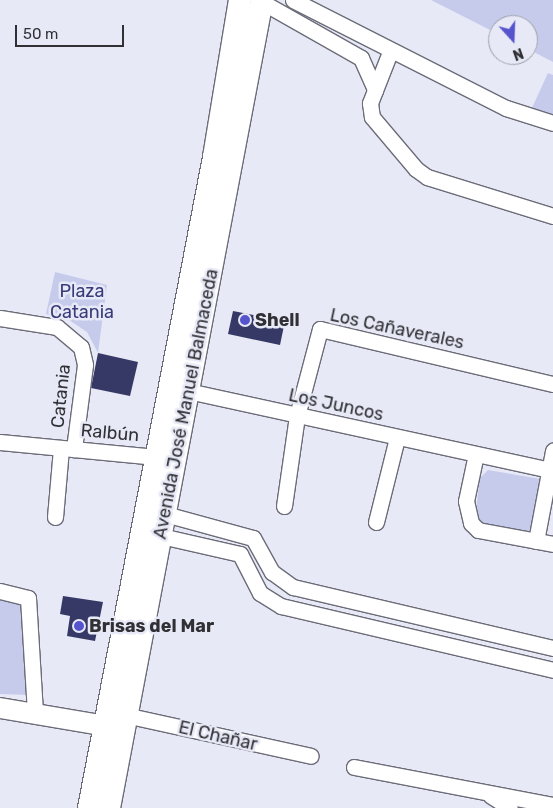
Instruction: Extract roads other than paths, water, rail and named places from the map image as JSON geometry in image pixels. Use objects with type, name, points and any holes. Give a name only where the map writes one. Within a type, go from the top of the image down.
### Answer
[{"type":"main road","name":"Avenida José Manuel Balmaceda","points":[[90,808],[116,721],[161,536],[188,391],[254,1]]},
{"type":"main road","name":"Avenida José Manuel Balmaceda","points":[[109,808],[120,754],[116,721],[156,457],[254,1]]},
{"type":"street","points":[[293,0],[390,52],[506,108],[553,123]]},
{"type":"street","points":[[254,1],[361,58],[375,90]]},
{"type":"street","points":[[390,52],[370,103],[372,117],[426,177],[553,216]]},
{"type":"street","name":"Catania","points":[[0,318],[57,327],[81,347],[85,365],[55,517]]},
{"type":"street","name":"Los Cañaverales","points":[[297,416],[320,329],[553,384]]},
{"type":"street","name":"Los Juncos","points":[[188,391],[549,470]]},
{"type":"street","points":[[284,506],[297,416]]},
{"type":"street","points":[[376,522],[397,438]]},
{"type":"street","name":"Ralbún","points":[[0,442],[156,457]]},
{"type":"street","points":[[536,541],[553,451]]},
{"type":"street","points":[[476,454],[466,501],[471,523],[478,530],[553,544]]},
{"type":"street","points":[[165,514],[242,532],[262,547],[279,580],[346,599],[553,648]]},
{"type":"street","points":[[161,536],[240,554],[268,601],[340,620],[553,670]]},
{"type":"street","points":[[0,591],[28,598],[34,712]]},
{"type":"street","points":[[340,620],[346,599]]},
{"type":"street","points":[[479,652],[484,632]]},
{"type":"street","name":"El Chañar","points":[[0,708],[116,721],[311,756]]},
{"type":"street","points":[[354,767],[491,796],[506,794],[553,805]]},
{"type":"street","points":[[491,796],[510,808]]},
{"type":"place","name":"Shell","points":[[245,320]]},
{"type":"place","name":"Brisas del Mar","points":[[79,626]]},
{"type":"park label","name":"Plaza Catania","points":[[82,302]]}]
